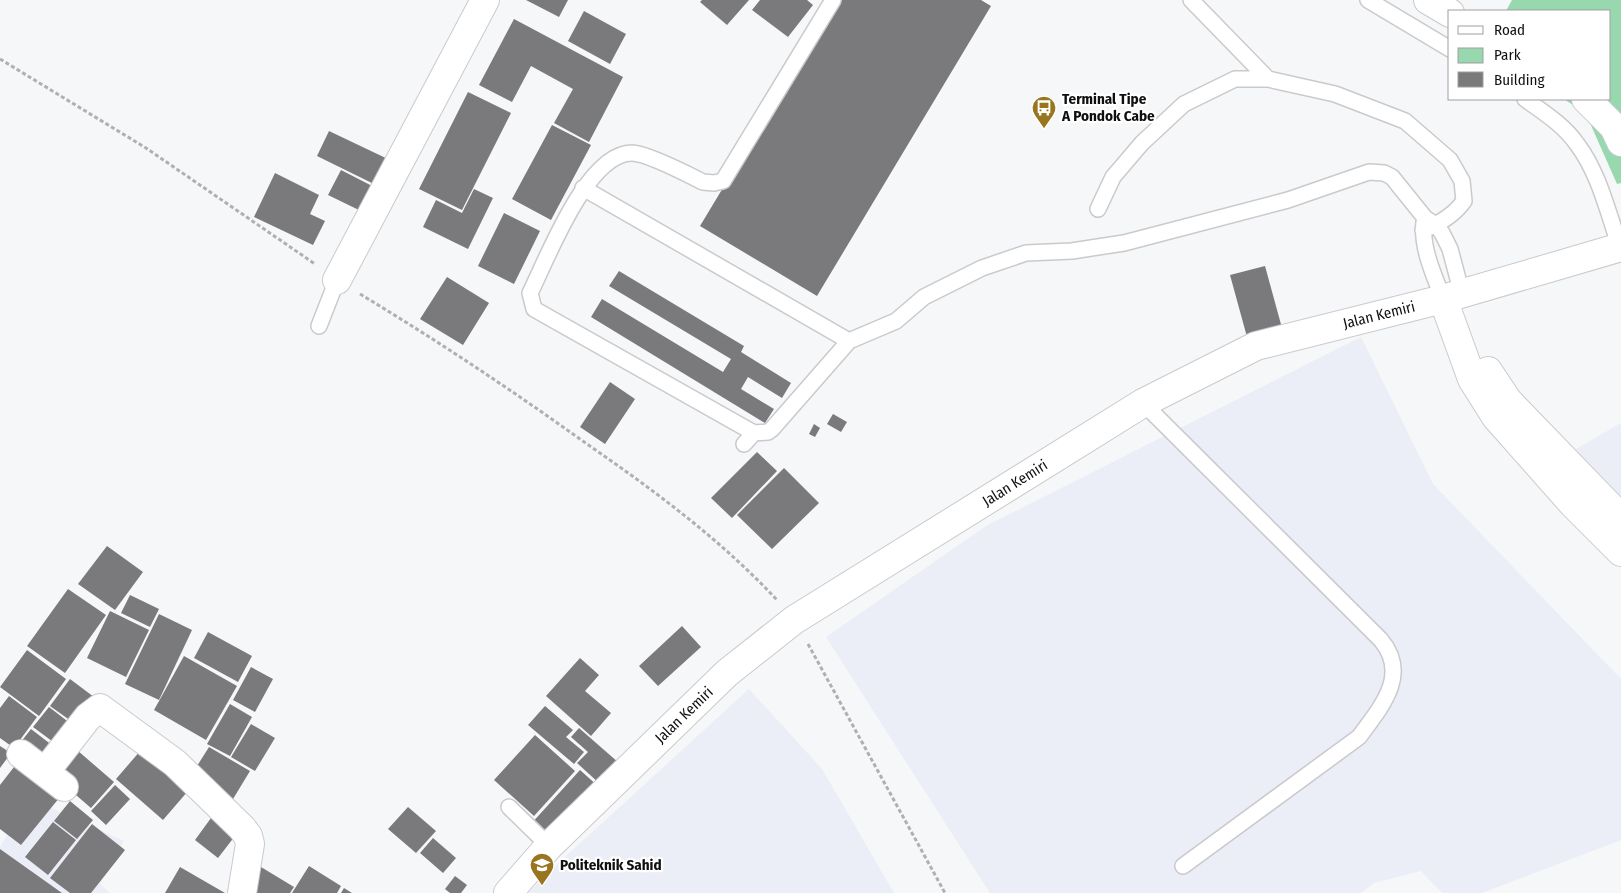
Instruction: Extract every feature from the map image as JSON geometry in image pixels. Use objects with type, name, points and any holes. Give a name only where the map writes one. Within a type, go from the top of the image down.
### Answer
[{"type":"street","points":[[337,280],[485,0]]},
{"type":"street","points":[[1428,0],[1448,12]]},
{"type":"street","points":[[1587,100],[1614,127],[1621,142]]},
{"type":"street","name":"Jalan Kemiri","points":[[508,893],[549,846],[727,673],[794,620],[1143,403],[1256,346],[1453,296],[1620,247]]},
{"type":"street","points":[[1453,296],[1490,376],[1508,401],[1621,518]]},
{"type":"street","points":[[1453,296],[1472,380],[1496,417],[1573,504],[1621,552]]},
{"type":"street","points":[[21,754],[54,779],[88,717],[100,708],[108,713],[175,763],[248,836],[250,844],[242,893]]},
{"type":"lane","points":[[833,0],[723,180],[714,183],[703,182],[633,153],[609,160],[583,188],[530,293],[534,308],[749,438],[772,429],[849,341],[896,321],[924,297],[982,268],[1014,256],[1072,251],[1124,243],[1288,200],[1369,172],[1384,173],[1392,177],[1428,225],[1450,249],[1453,296]]},
{"type":"lane","points":[[1190,0],[1268,79]]},
{"type":"lane","points":[[1368,0],[1448,47]]},
{"type":"lane","points":[[1098,209],[1113,177],[1142,143],[1184,104],[1235,79],[1268,79],[1335,94],[1405,121],[1450,160],[1462,181],[1464,201],[1458,210],[1428,225]]},
{"type":"lane","points":[[1526,100],[1554,121],[1576,142],[1590,163],[1620,247]]},
{"type":"lane","points":[[583,188],[849,341]]},
{"type":"lane","points":[[1428,225],[1428,258],[1453,296]]},
{"type":"lane","points":[[319,326],[337,280]]},
{"type":"lane","points":[[1143,403],[1381,640],[1390,651],[1395,668],[1391,687],[1379,709],[1359,737],[1183,866]]},
{"type":"lane","points":[[509,807],[549,846]]},
{"type":"path","points":[[0,59],[146,148],[337,280],[436,340],[675,506],[756,578],[794,620],[944,893]]},
{"type":"shaded area","points":[[1361,337],[1433,484],[1621,679],[1621,840],[1482,893],[1442,893],[1421,871],[1374,883],[1361,893],[990,893],[826,637],[986,526]]},
{"type":"shaded area","points":[[1621,423],[1621,514],[1564,456]]},
{"type":"shaded area","points":[[749,689],[822,769],[894,893],[529,893],[542,878]]},
{"type":"shaded area","points":[[29,798],[124,841],[100,884],[110,893],[0,893],[0,847]]},
{"type":"green space","points":[[1512,0],[1621,0],[1621,183],[1617,184],[1586,114],[1565,100],[1611,100],[1611,10],[1507,10]]},
{"type":"building","points":[[526,0],[568,0],[559,17]]},
{"type":"building","points":[[702,0],[749,0],[727,25],[700,2]]},
{"type":"building","points":[[760,0],[807,0],[813,5],[788,37],[752,10]]},
{"type":"building","points":[[836,0],[981,0],[991,6],[817,296],[700,226]]},
{"type":"building","points":[[584,11],[626,34],[610,64],[568,41]]},
{"type":"building","points":[[514,19],[623,77],[589,142],[554,123],[573,89],[531,66],[512,102],[479,85]]},
{"type":"building","points":[[468,92],[511,113],[462,210],[419,189]]},
{"type":"building","points":[[552,125],[591,145],[551,220],[512,199]]},
{"type":"building","points":[[329,131],[392,161],[380,187],[317,156]]},
{"type":"building","points":[[341,170],[378,189],[365,213],[328,195]]},
{"type":"building","points":[[275,173],[319,195],[310,214],[325,221],[313,245],[254,217]]},
{"type":"building","points":[[474,189],[493,198],[468,249],[423,227],[436,200],[462,213]]},
{"type":"building","points":[[504,213],[540,231],[514,284],[478,266]]},
{"type":"building","points":[[1265,266],[1282,328],[1247,337],[1230,275]]},
{"type":"building","points":[[619,271],[744,346],[741,352],[791,383],[782,398],[748,377],[741,389],[774,409],[765,423],[591,317],[602,299],[723,372],[731,359],[609,286]]},
{"type":"building","points":[[447,277],[489,303],[463,345],[420,319]]},
{"type":"building","points":[[610,382],[635,399],[605,444],[580,427]]},
{"type":"building","points":[[833,414],[847,422],[841,432],[827,424]]},
{"type":"building","points":[[814,424],[820,428],[815,437],[809,434]]},
{"type":"building","points":[[757,452],[777,471],[732,518],[711,498]]},
{"type":"building","points":[[784,468],[819,503],[772,549],[737,515]]},
{"type":"building","points":[[107,546],[143,572],[115,610],[78,584]]},
{"type":"building","points":[[68,589],[106,615],[65,673],[27,646]]},
{"type":"building","points":[[130,595],[159,609],[150,627],[121,613]]},
{"type":"building","points":[[110,611],[149,630],[126,677],[87,658]]},
{"type":"building","points":[[159,614],[192,630],[159,700],[125,684]]},
{"type":"building","points":[[682,626],[701,647],[658,686],[639,666]]},
{"type":"building","points":[[208,632],[252,656],[238,682],[194,658]]},
{"type":"building","points":[[27,650],[66,679],[39,716],[0,687]]},
{"type":"building","points":[[184,656],[237,686],[206,740],[154,710]]},
{"type":"building","points":[[580,658],[599,675],[585,691],[611,713],[591,736],[546,696]]},
{"type":"building","points":[[251,667],[273,679],[255,712],[233,700]]},
{"type":"building","points":[[70,679],[98,700],[78,726],[50,706]]},
{"type":"building","points":[[9,696],[37,717],[14,748],[0,738],[0,708]]},
{"type":"building","points":[[230,704],[252,717],[230,756],[207,744]]},
{"type":"building","points":[[545,706],[573,730],[566,737],[584,752],[574,764],[528,725]]},
{"type":"building","points":[[49,707],[75,727],[60,747],[33,727]]},
{"type":"building","points":[[251,724],[275,738],[255,771],[231,757]]},
{"type":"building","points":[[579,728],[619,763],[600,784],[577,763],[588,752],[571,737]]},
{"type":"building","points":[[31,729],[57,749],[43,767],[17,747]]},
{"type":"building","points":[[535,735],[575,771],[534,816],[494,780]]},
{"type":"building","points":[[70,744],[114,782],[91,808],[47,770]]},
{"type":"building","points":[[0,746],[11,753],[0,768]]},
{"type":"building","points":[[209,747],[250,771],[233,799],[192,774]]},
{"type":"building","points":[[141,750],[188,791],[163,820],[116,779]]},
{"type":"building","points":[[21,758],[64,792],[21,845],[0,829],[0,785]]},
{"type":"building","points":[[580,770],[599,787],[548,841],[530,825]]},
{"type":"building","points":[[115,785],[130,799],[106,825],[91,811]]},
{"type":"building","points":[[70,801],[93,820],[77,839],[54,821]]},
{"type":"building","points":[[408,807],[436,831],[416,853],[388,829]]},
{"type":"building","points":[[211,818],[235,836],[218,858],[195,840]]},
{"type":"building","points":[[53,822],[76,840],[48,875],[25,857]]},
{"type":"building","points":[[92,824],[125,850],[91,893],[70,893],[50,878]]},
{"type":"building","points":[[433,838],[456,858],[443,873],[420,853]]},
{"type":"building","points":[[0,849],[62,893],[0,893]]},
{"type":"building","points":[[309,866],[341,886],[337,893],[292,893]]},
{"type":"building","points":[[180,867],[225,893],[165,893]]},
{"type":"building","points":[[261,867],[294,887],[290,893],[256,893],[248,888]]},
{"type":"building","points":[[455,876],[467,885],[461,893],[450,893],[445,889]]},
{"type":"building","points":[[344,888],[352,893],[341,893]]},
{"type":"place","name":"Terminal Tipe A Pondok Cabe","points":[[1044,129]]},
{"type":"place","name":"Politeknik Sahid","points":[[542,886]]}]
